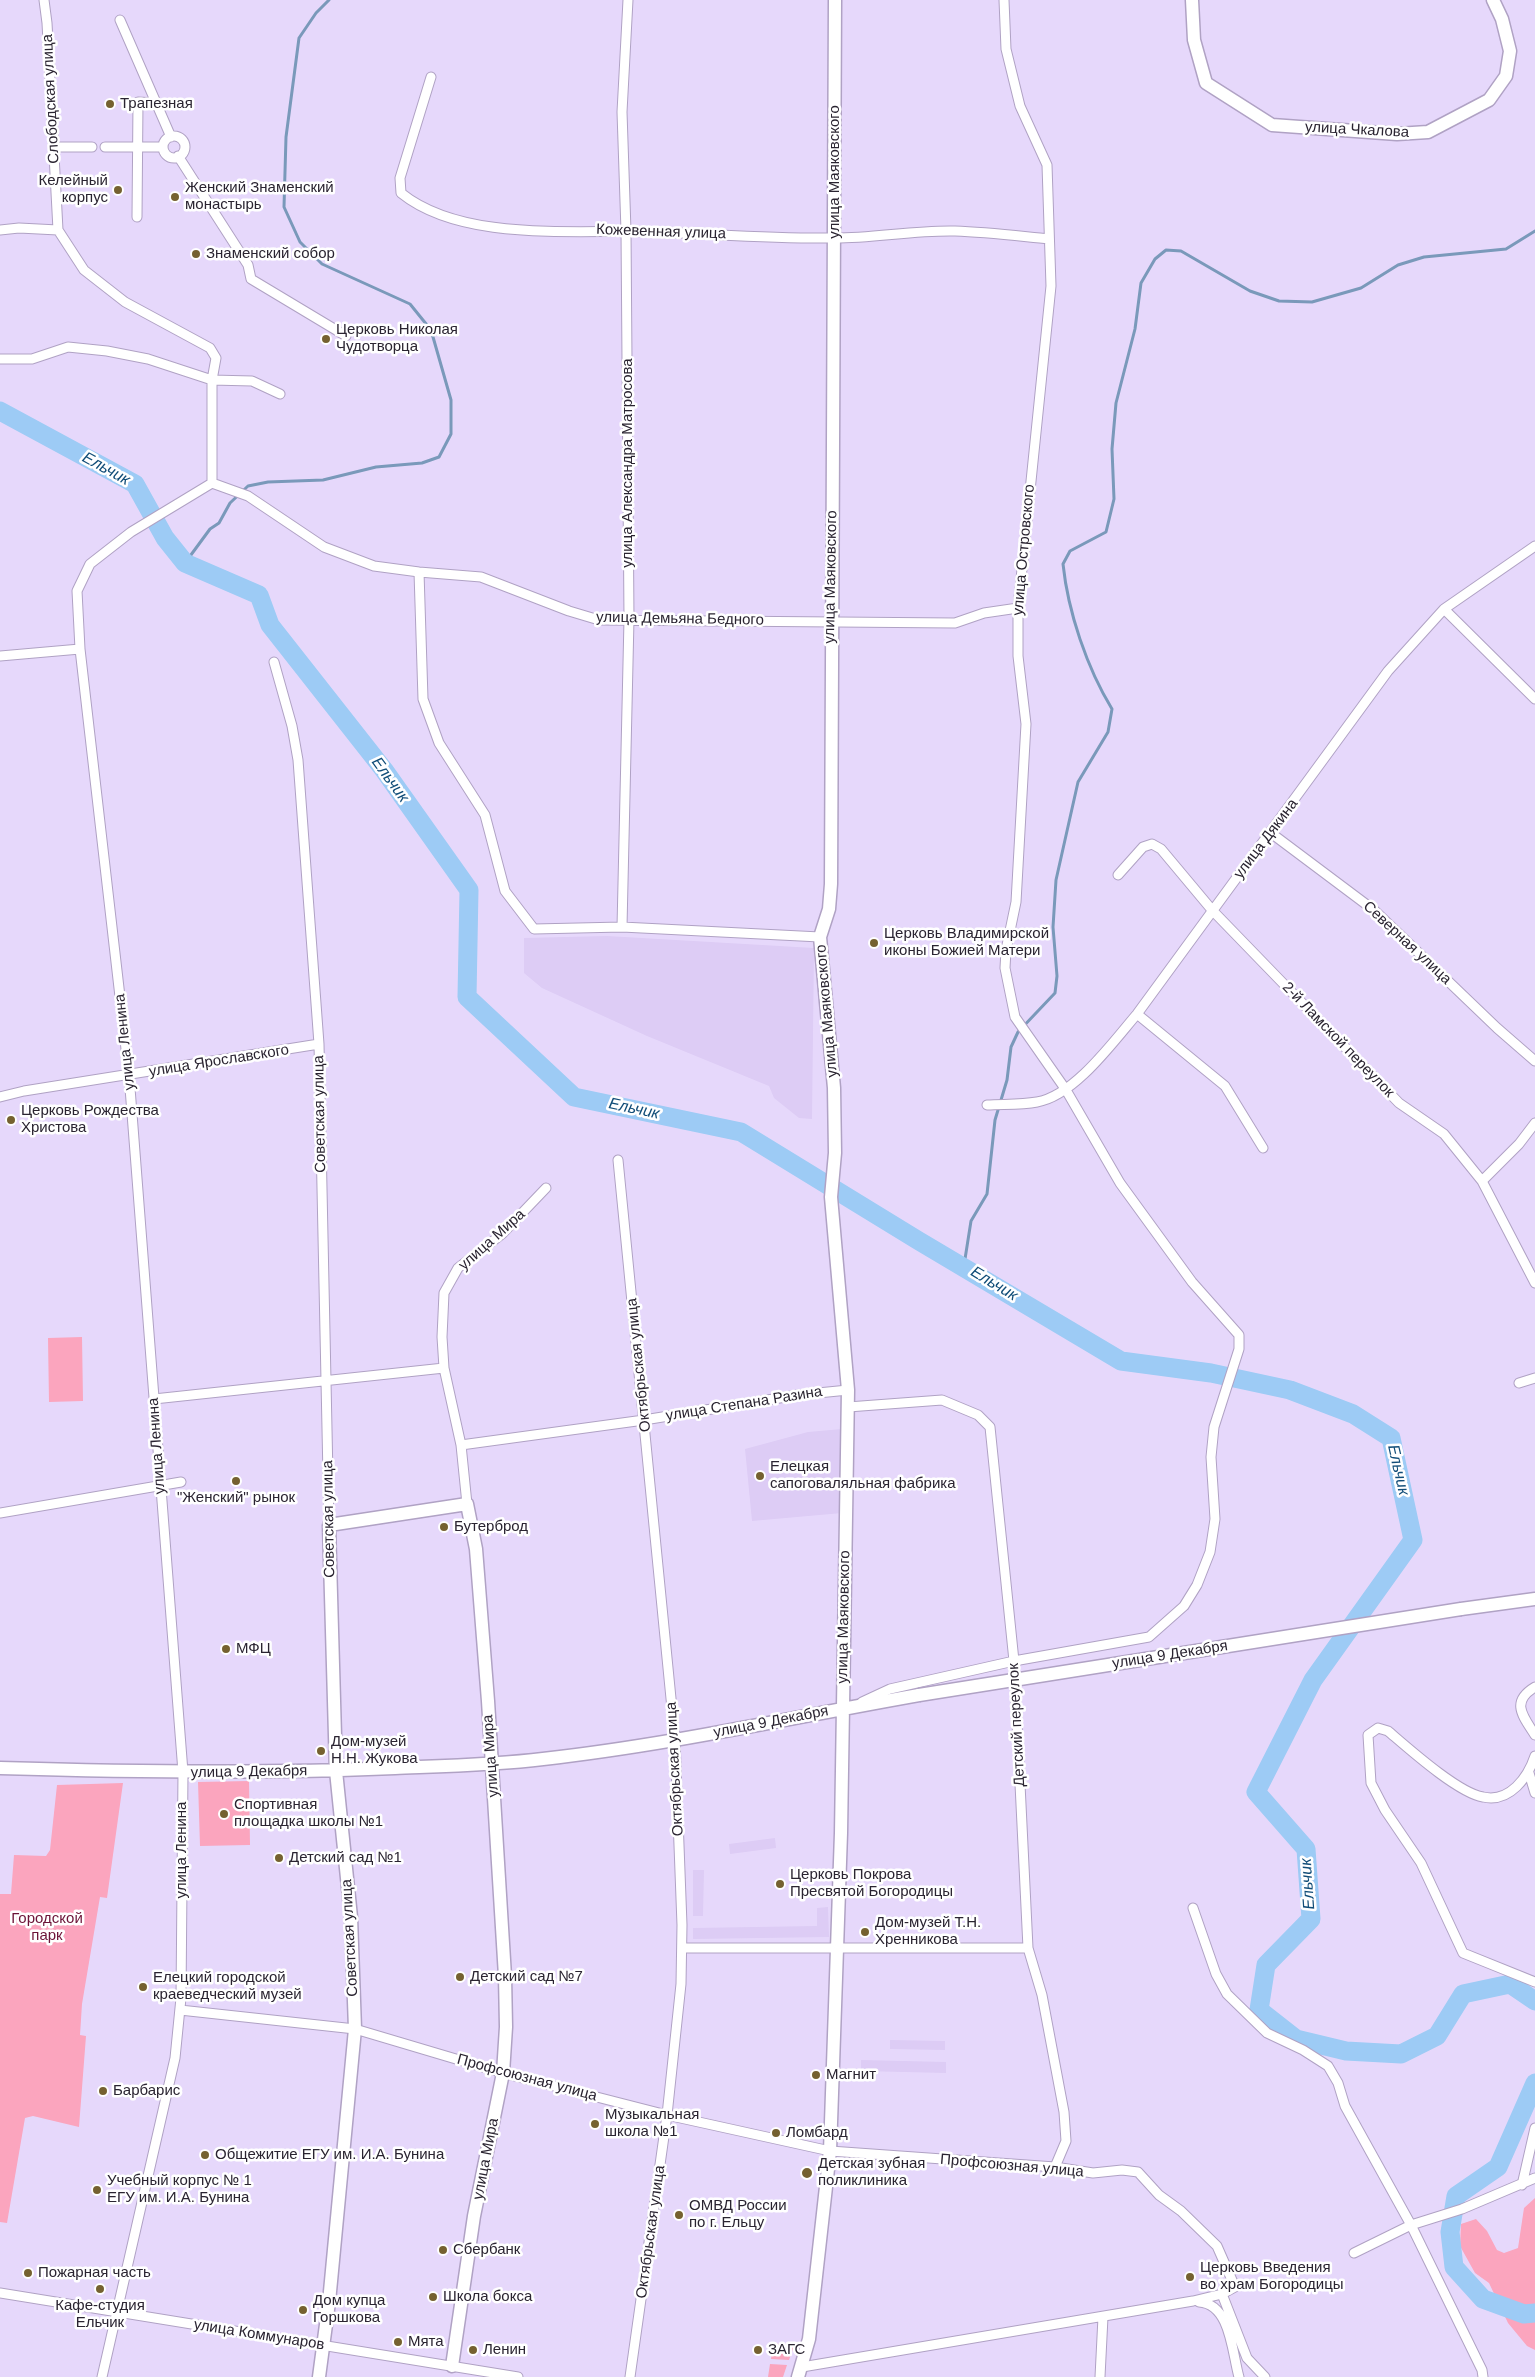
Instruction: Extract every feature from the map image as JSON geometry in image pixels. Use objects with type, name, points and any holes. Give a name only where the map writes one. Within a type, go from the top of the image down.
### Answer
[{"type":"main road","name":"улица Маяковского","points":[[800,2372],[809,2339],[830,2151],[847,1707],[848,1390],[831,1197],[835,1152],[834,1088],[820,937],[829,909],[831,884],[835,0]]},
{"type":"main road","name":"улица Чкалова","points":[[1192,0],[1194,40],[1206,83],[1272,125],[1397,134],[1428,132],[1489,100],[1506,76],[1510,51],[1502,19],[1493,0]]},
{"type":"main road","points":[[329,1525],[467,1504]]},
{"type":"main road","name":"улица Мира","points":[[452,2366],[474,2216],[503,2073],[505,1976],[476,1549],[467,1504]]},
{"type":"main road","name":"Советская улица","points":[[319,2377],[324,2346],[355,2029],[351,1917],[336,1771],[329,1525]]},
{"type":"main road","name":"улица 9 Декабря","points":[[0,1768],[183,1772],[336,1771],[492,1764],[545,1759],[675,1739],[919,1695],[1535,1599]]},
{"type":"street","name":"Слободская улица","points":[[44,0],[58,230]]},
{"type":"street","name":"улица Александра Матросова","points":[[622,927],[629,619],[626,231],[622,112],[628,0]]},
{"type":"street","name":"улица Островского","points":[[1004,0],[1006,49],[1020,106],[1047,165],[1051,286],[1018,608],[1018,656],[1026,724],[1016,902],[1006,950],[1005,968],[1015,1017],[1066,1090],[1120,1183],[1192,1282],[1239,1335],[1239,1349],[1234,1367],[1225,1387],[1214,1427],[1211,1457],[1215,1519],[1210,1552],[1197,1585],[1184,1606],[1149,1637],[1014,1661]]},
{"type":"street","points":[[120,20],[171,137]]},
{"type":"street","name":"Кожевенная улица","points":[[431,77],[400,178],[401,193],[411,201],[447,217],[506,229],[835,238],[954,231],[1049,239]]},
{"type":"street","points":[[137,217],[138,102],[156,103]]},
{"type":"street","points":[[171,137],[180,138],[184,144],[184,151],[178,156],[168,156],[163,147],[165,141],[171,137]]},
{"type":"street","points":[[54,147],[92,147]]},
{"type":"street","points":[[105,147],[163,147]]},
{"type":"street","points":[[178,156],[248,265],[251,279],[346,336]]},
{"type":"street","points":[[0,230],[19,228],[58,230],[84,270],[125,302],[210,348],[216,358],[212,380],[212,484]]},
{"type":"street","points":[[0,359],[32,359],[56,350],[82,348],[148,359],[212,380],[252,381],[280,394]]},
{"type":"street","name":"улица Демьяна Бедного","points":[[212,484],[248,496],[324,547],[374,566],[419,572],[481,576],[569,611],[599,620],[955,623],[984,613],[1018,608]]},
{"type":"street","name":"улица Ленина","points":[[102,2377],[175,2058],[180,2010],[183,1772],[129,1075],[80,649],[77,591],[90,564],[131,532],[212,484]]},
{"type":"street","name":"улица Дякина","points":[[987,1105],[1039,1102],[1066,1090],[1137,1014],[1388,671],[1444,609],[1535,546]]},
{"type":"street","points":[[419,572],[423,699],[439,743],[485,815],[505,891],[534,929],[622,927],[820,937]]},
{"type":"street","points":[[1444,609],[1535,699]]},
{"type":"street","points":[[0,656],[80,649]]},
{"type":"street","name":"Советская улица","points":[[274,662],[292,726],[298,760],[319,1044],[329,1525]]},
{"type":"street","name":"Северная улица","points":[[1271,833],[1375,911],[1497,1028],[1535,1061]]},
{"type":"street","name":"2-й Ламской переулок","points":[[1118,875],[1143,847],[1152,844],[1161,850],[1212,910],[1399,1103],[1444,1134],[1482,1181],[1535,1283]]},
{"type":"street","points":[[1137,1014],[1225,1086],[1263,1148]]},
{"type":"street","name":"улица Ярославского","points":[[0,1097],[24,1091],[319,1044]]},
{"type":"street","points":[[1482,1181],[1519,1144],[1535,1123]]},
{"type":"street","name":"Октябрьская улица","points":[[618,1160],[675,1739],[682,1948],[682,1984],[667,2116],[630,2377]]},
{"type":"street","name":"улица Мира","points":[[467,1504],[461,1445],[444,1368],[442,1337],[444,1293],[458,1268],[502,1234],[546,1188]]},
{"type":"street","points":[[154,1399],[444,1368]]},
{"type":"street","points":[[1518,1383],[1535,1378]]},
{"type":"street","name":"улица Степана Разина","points":[[461,1445],[644,1420],[798,1395],[848,1390]]},
{"type":"street","name":"Детский переулок","points":[[848,1407],[942,1400],[978,1415],[990,1427],[1014,1661],[1028,1948],[1042,1995],[1064,2112],[1066,2142],[1055,2167]]},
{"type":"street","points":[[0,1513],[181,1482]]},
{"type":"street","points":[[847,1707],[890,1689],[1014,1661]]},
{"type":"street","points":[[1535,1687],[1523,1694],[1520,1702],[1521,1710],[1535,1735]]},
{"type":"street","points":[[1535,1756],[1529,1773],[1518,1787],[1499,1796],[1485,1798],[1473,1795],[1448,1778],[1388,1731],[1378,1728],[1368,1735],[1371,1783],[1385,1810],[1420,1863],[1462,1953],[1535,1982]]},
{"type":"street","points":[[1529,1773],[1535,1793]]},
{"type":"street","points":[[1193,1908],[1216,1974],[1227,1994],[1267,2033],[1303,2050],[1328,2066],[1338,2083],[1345,2106],[1411,2225],[1482,2370],[1483,2377]]},
{"type":"street","points":[[682,1948],[1028,1948]]},
{"type":"street","name":"Профсоюзная улица","points":[[180,2010],[355,2029],[503,2073],[667,2116],[830,2151],[1055,2167],[1093,2173],[1122,2170],[1138,2172],[1159,2195],[1181,2211],[1217,2246],[1235,2287],[1222,2294]]},
{"type":"street","points":[[1522,2185],[1535,2128]]},
{"type":"street","points":[[1354,2253],[1411,2225],[1462,2209],[1535,2178]]},
{"type":"street","name":"улица Коммунаров","points":[[0,2293],[518,2377]]},
{"type":"street","points":[[800,2372],[1193,2301],[1222,2294],[1248,2358],[1265,2377]]},
{"type":"street","points":[[1193,2301],[1209,2302],[1216,2308],[1224,2321],[1239,2377]]},
{"type":"street","points":[[1100,2377],[1103,2317]]},
{"type":"shaded area","points":[[607,936],[814,948],[812,1119],[799,1118],[774,1098],[769,1086],[647,1036],[542,988],[524,973],[524,938]]},
{"type":"shaded area","points":[[842,1429],[842,1513],[752,1521],[745,1449],[808,1432]]},
{"type":"shaded area","points":[[775,1838],[776,1848],[730,1854],[729,1844]]},
{"type":"shaded area","points":[[693,1870],[704,1870],[703,1916],[693,1916]]},
{"type":"shaded area","points":[[828,1907],[829,1937],[693,1939],[693,1928],[817,1926],[817,1908]]},
{"type":"shaded area","points":[[890,2040],[945,2041],[945,2050],[890,2049]]},
{"type":"shaded area","points":[[861,2060],[946,2062],[946,2073],[861,2071]]},
{"type":"green space","points":[[82,1337],[83,1401],[49,1402],[48,1338]]},
{"type":"green space","name":"Спортивная площадка школы №1","points":[[249,1781],[250,1845],[200,1846],[198,1782]]},
{"type":"green space","name":"Городской парк","points":[[123,1783],[107,1898],[100,1897],[82,2004],[80,2035],[86,2036],[79,2127],[33,2116],[25,2118],[7,2223],[0,2222],[0,1894],[11,1894],[14,1855],[46,1856],[50,1850],[57,1785]]},
{"type":"green space","points":[[1535,2198],[1535,2350],[1527,2346],[1508,2323],[1489,2283],[1475,2273],[1460,2246],[1461,2224],[1476,2219],[1487,2231],[1497,2250],[1504,2253],[1518,2248],[1524,2208]]},
{"type":"green space","points":[[773,2343],[794,2346],[789,2360],[771,2359]]},
{"type":"green space","points":[[770,2364],[787,2365],[783,2377],[768,2377]]},
{"type":"waterway","points":[[185,563],[210,529],[219,523],[230,503],[248,486],[268,482],[323,480],[376,467],[422,463],[439,457],[451,434],[451,400],[431,330],[410,304],[322,264],[300,242],[284,207],[286,137],[299,38],[316,13],[329,0]]},
{"type":"waterway","points":[[966,1269],[965,1259],[971,1221],[987,1194],[995,1120],[1007,1080],[1011,1047],[1018,1032],[1055,993],[1057,976],[1053,927],[1056,880],[1078,782],[1108,732],[1112,709],[1094,676],[1080,639],[1069,601],[1063,564],[1070,551],[1106,532],[1114,499],[1112,449],[1116,403],[1135,329],[1141,283],[1155,259],[1166,250],[1181,251],[1250,291],[1279,301],[1312,302],[1361,288],[1398,265],[1424,257],[1506,249],[1535,231]]},
{"type":"waterway","name":"Ельчик","points":[[0,411],[135,484],[165,538],[185,563],[259,595],[270,625],[384,770],[469,890],[467,997],[574,1097],[741,1132],[1121,1361],[1211,1373],[1290,1390],[1353,1414],[1391,1438],[1413,1540],[1313,1680],[1256,1792],[1306,1849],[1311,1919],[1266,1965],[1259,2010],[1296,2039],[1346,2051],[1401,2054],[1437,2036],[1463,1994],[1510,1984],[1535,2001]]},
{"type":"waterway","name":"Ельчик","points":[[1535,2083],[1498,2167],[1456,2196],[1450,2232],[1454,2267],[1483,2299],[1524,2314],[1535,2313]]},
{"type":"place","name":"Трапезная","points":[[110,104]]},
{"type":"place","name":"Келейный корпус","points":[[118,190]]},
{"type":"place","name":"Женский Знаменский монастырь","points":[[175,197]]},
{"type":"place","name":"Знаменский собор","points":[[196,254]]},
{"type":"place","name":"Церковь Николая Чудотворца","points":[[326,339]]},
{"type":"place","name":"Церковь Владимирской иконы Божией Матери","points":[[874,943]]},
{"type":"place","name":"Церковь Рождества Христова","points":[[11,1120]]},
{"type":"place","name":"Елецкая сапоговаляльная фабрика","points":[[760,1476]]},
{"type":"place","name":"\"Женский\" рынок","points":[[236,1481]]},
{"type":"place","name":"Бутерброд","points":[[444,1527]]},
{"type":"place","name":"МФЦ","points":[[226,1649]]},
{"type":"place","name":"Дом-музей Н.Н. Жукова","points":[[321,1751]]},
{"type":"place","name":"Спортивная площадка школы №1","points":[[224,1814]]},
{"type":"place","name":"Детский сад №1","points":[[279,1858]]},
{"type":"place","name":"Церковь Покрова Пресвятой Богородицы","points":[[780,1884]]},
{"type":"place","name":"Дом-музей Т.Н. Хренникова","points":[[865,1932]]},
{"type":"place","name":"Детский сад №7","points":[[460,1977]]},
{"type":"place","name":"Елецкий городской краеведческий музей","points":[[143,1987]]},
{"type":"place","name":"Магнит","points":[[816,2075]]},
{"type":"place","name":"Барбарис","points":[[103,2091]]},
{"type":"place","name":"Музыкальная школа №1","points":[[595,2124]]},
{"type":"place","name":"Ломбард","points":[[776,2133]]},
{"type":"place","name":"Общежитие ЕГУ им. И.А. Бунина","points":[[205,2155]]},
{"type":"place","name":"Детская зубная поликлиника","points":[[807,2173]]},
{"type":"place","name":"Учебный корпус № 1 ЕГУ им. И.А. Бунина","points":[[97,2190]]},
{"type":"place","name":"ОМВД России по г. Ельцу","points":[[679,2215]]},
{"type":"place","name":"Сбербанк","points":[[443,2250]]},
{"type":"place","name":"Пожарная часть","points":[[28,2273]]},
{"type":"place","name":"Церковь Введения во храм Богородицы","points":[[1190,2277]]},
{"type":"place","name":"Кафе-студия Ельчик","points":[[100,2289]]},
{"type":"place","name":"Школа бокса","points":[[433,2297]]},
{"type":"place","name":"Дом купца Горшкова","points":[[303,2310]]},
{"type":"place","name":"Мята","points":[[398,2342]]},
{"type":"place","name":"Ленин","points":[[473,2350]]},
{"type":"place","name":"ЗАГС","points":[[758,2350]]}]
